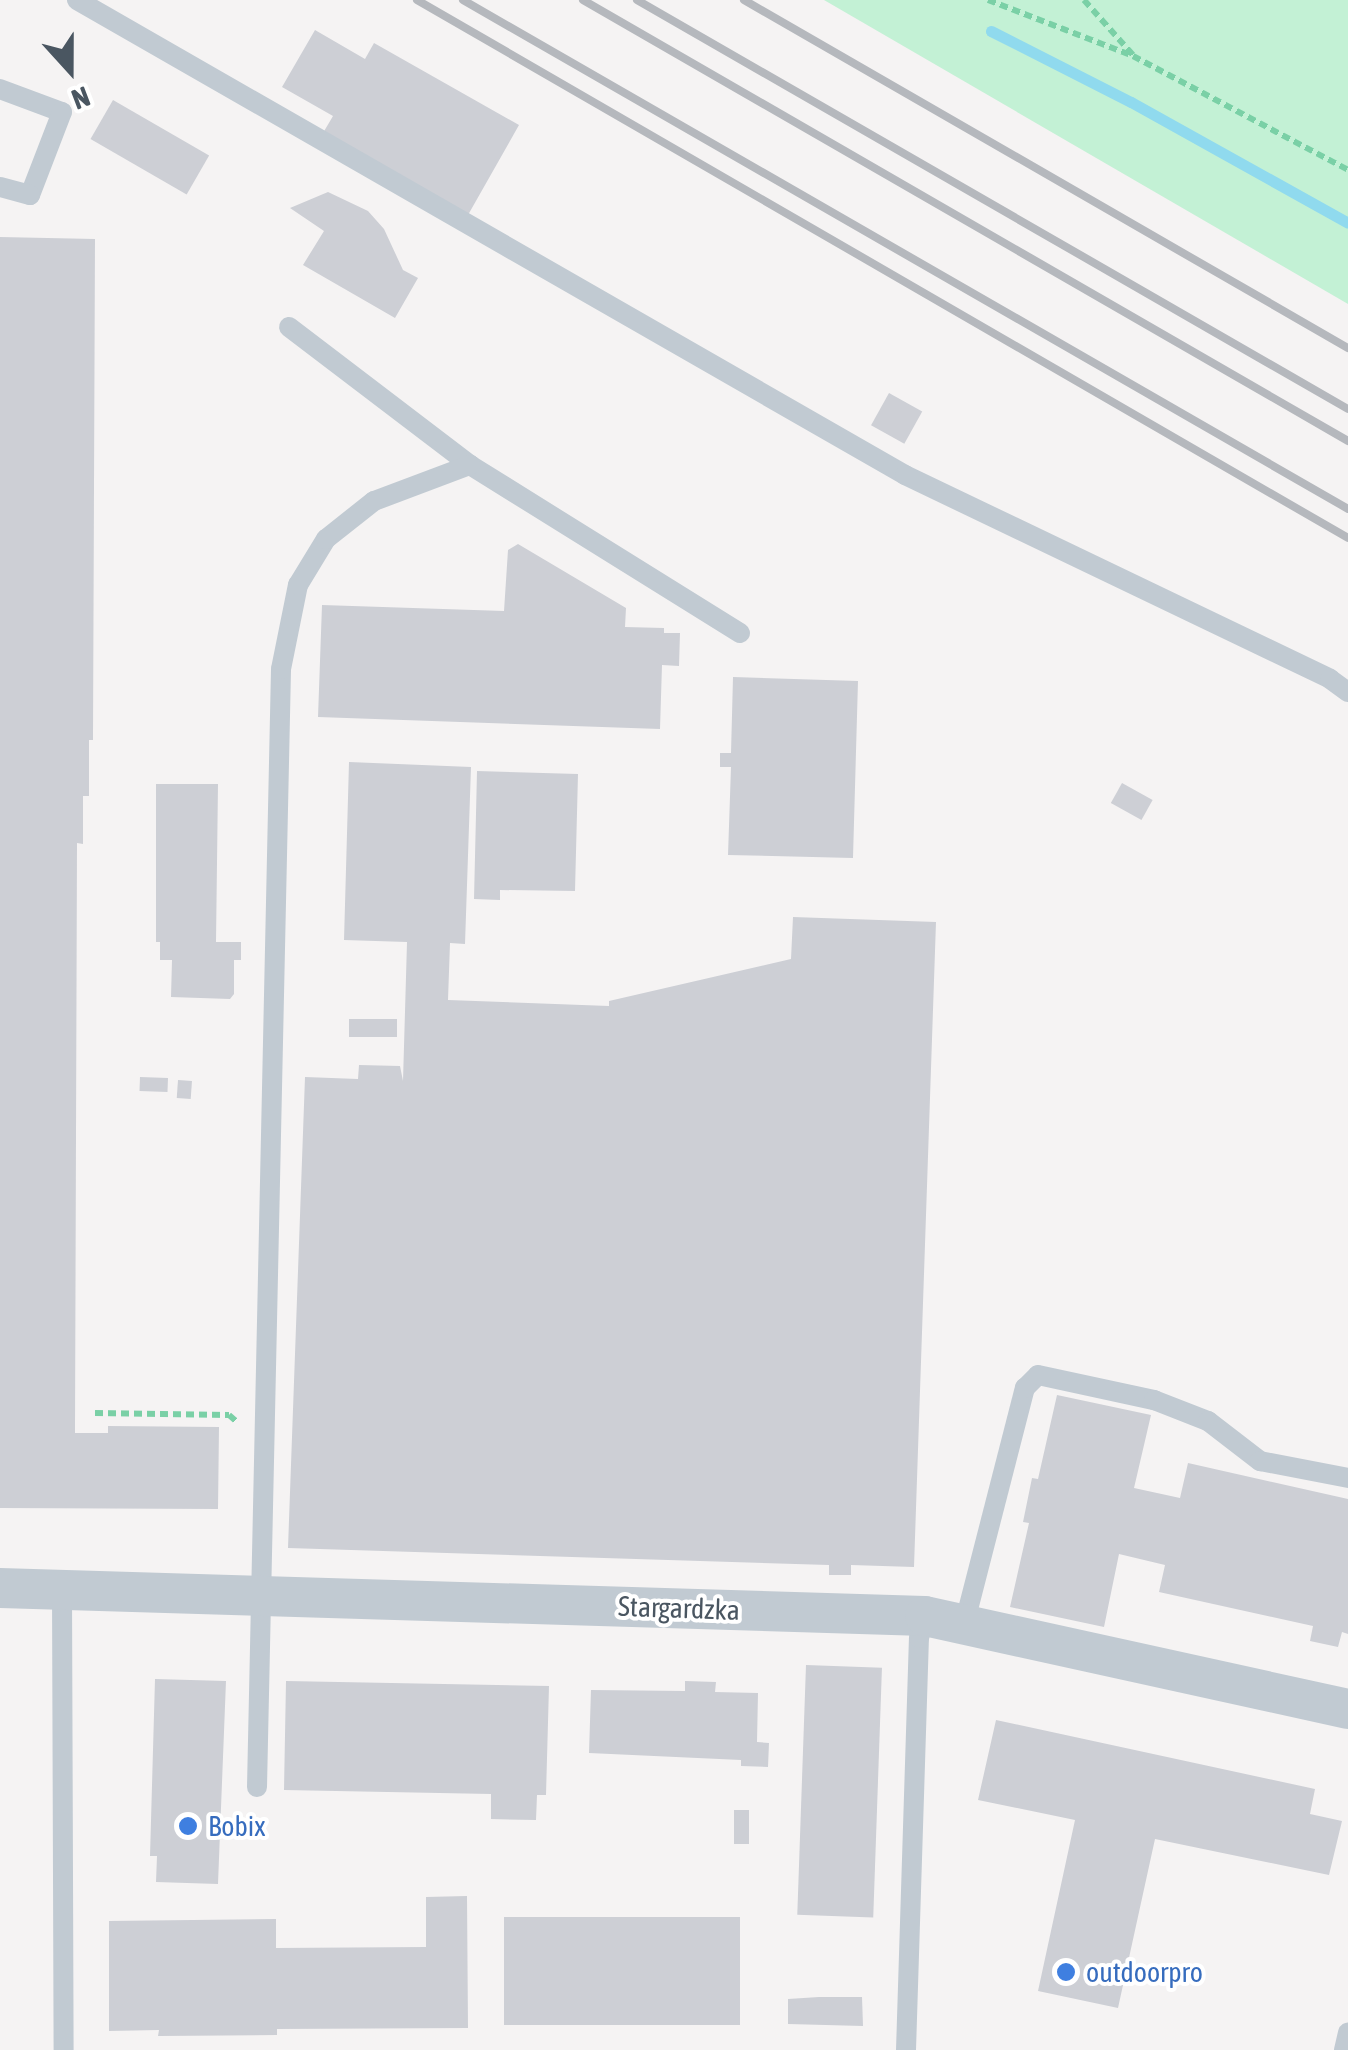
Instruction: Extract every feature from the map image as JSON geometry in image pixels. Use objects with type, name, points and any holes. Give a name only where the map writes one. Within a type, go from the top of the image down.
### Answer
[{"type":"street","name":"Stargardzka","points":[[0,1588],[925,1616],[1348,1709]]},
{"type":"lane","points":[[78,0],[905,476],[1330,679],[1348,692]]},
{"type":"lane","points":[[0,89],[62,112],[30,195],[0,187]]},
{"type":"lane","points":[[288,327],[470,465],[740,632]]},
{"type":"lane","points":[[258,1787],[282,669],[298,585],[326,539],[374,501],[470,465]]},
{"type":"lane","points":[[964,1625],[1024,1388],[1038,1375],[1154,1400],[1208,1421],[1260,1461],[1348,1478]]},
{"type":"lane","points":[[62,1590],[64,2050]]},
{"type":"lane","points":[[906,2050],[919,1638],[925,1616]]},
{"type":"lane","points":[[1344,2050],[1348,2032]]},
{"type":"path","points":[[988,0],[1134,56],[1348,170]]},
{"type":"path","points":[[1084,0],[1134,56]]},
{"type":"path","points":[[96,1413],[228,1415],[246,1435]]},
{"type":"green space","points":[[824,0],[1348,0],[1348,304]]},
{"type":"building","points":[[315,30],[365,59],[374,43],[519,125],[468,215],[323,133],[333,116],[282,87]]},
{"type":"building","points":[[113,100],[209,155],[187,194],[90,139]]},
{"type":"building","points":[[328,192],[368,211],[384,229],[403,270],[418,278],[395,318],[303,265],[324,231],[290,208]]},
{"type":"building","points":[[0,237],[95,239],[93,740],[89,740],[89,796],[83,796],[83,844],[77,843],[75,1433],[108,1433],[108,1426],[219,1427],[218,1509],[0,1508]]},
{"type":"building","points":[[889,393],[922,411],[904,444],[871,425]]},
{"type":"building","points":[[518,544],[626,608],[625,627],[664,628],[664,633],[680,633],[679,666],[662,665],[660,729],[318,717],[322,605],[504,611],[508,550]]},
{"type":"building","points":[[733,677],[858,681],[853,858],[728,855],[731,767],[720,767],[720,753],[731,753]]},
{"type":"building","points":[[349,762],[471,767],[465,944],[450,943],[448,1000],[609,1006],[609,1001],[791,959],[793,917],[936,922],[914,1567],[851,1565],[851,1575],[829,1575],[829,1565],[288,1548],[305,1077],[358,1079],[359,1065],[400,1066],[403,1081],[407,942],[344,940]]},
{"type":"building","points":[[477,771],[578,774],[575,891],[500,890],[500,900],[474,899]]},
{"type":"building","points":[[1122,783],[1153,800],[1141,820],[1111,803]]},
{"type":"building","points":[[156,784],[218,784],[216,942],[241,942],[241,960],[234,960],[234,994],[230,999],[171,997],[172,960],[160,960],[160,942],[156,942]]},
{"type":"building","points":[[349,1019],[397,1019],[397,1037],[349,1037]]},
{"type":"building","points":[[140,1077],[168,1078],[167,1092],[140,1091]]},
{"type":"building","points":[[178,1080],[192,1081],[191,1099],[177,1098]]},
{"type":"building","points":[[1057,1395],[1151,1415],[1134,1488],[1180,1498],[1188,1463],[1348,1499],[1348,1634],[1342,1632],[1338,1647],[1310,1641],[1313,1626],[1159,1592],[1165,1565],[1119,1554],[1104,1627],[1010,1607],[1029,1523],[1023,1522],[1032,1478],[1038,1479]]},
{"type":"building","points":[[806,1665],[882,1668],[873,1918],[797,1915]]},
{"type":"building","points":[[155,1679],[226,1681],[218,1884],[156,1882],[157,1856],[150,1856]]},
{"type":"building","points":[[286,1681],[549,1686],[546,1795],[537,1795],[536,1820],[491,1819],[491,1794],[284,1790]]},
{"type":"building","points":[[685,1681],[716,1682],[715,1692],[758,1693],[757,1742],[769,1743],[768,1767],[741,1766],[741,1760],[589,1753],[591,1690],[685,1691]]},
{"type":"building","points":[[996,1720],[1315,1789],[1310,1814],[1342,1821],[1329,1875],[1155,1839],[1118,2008],[1038,1991],[1075,1820],[978,1800]]},
{"type":"building","points":[[734,1810],[749,1810],[749,1844],[734,1844]]},
{"type":"building","points":[[467,1896],[468,2028],[277,2029],[277,2035],[158,2036],[159,2030],[109,2031],[109,1921],[276,1919],[276,1948],[426,1947],[426,1897]]},
{"type":"building","points":[[504,1917],[740,1917],[740,2025],[504,2025]]},
{"type":"building","points":[[862,1997],[863,2026],[788,2024],[788,1999]]},
{"type":"waterway","points":[[991,31],[1131,102],[1348,223]]},
{"type":"railway","points":[[417,0],[1348,538]]},
{"type":"railway","points":[[463,0],[1348,509]]},
{"type":"railway","points":[[583,0],[1348,441]]},
{"type":"railway","points":[[637,0],[1348,409]]},
{"type":"railway","points":[[744,0],[1348,348]]},
{"type":"place","name":"Bobix","points":[[188,1826]]},
{"type":"place","name":"outdoorpro","points":[[1066,1972]]}]
